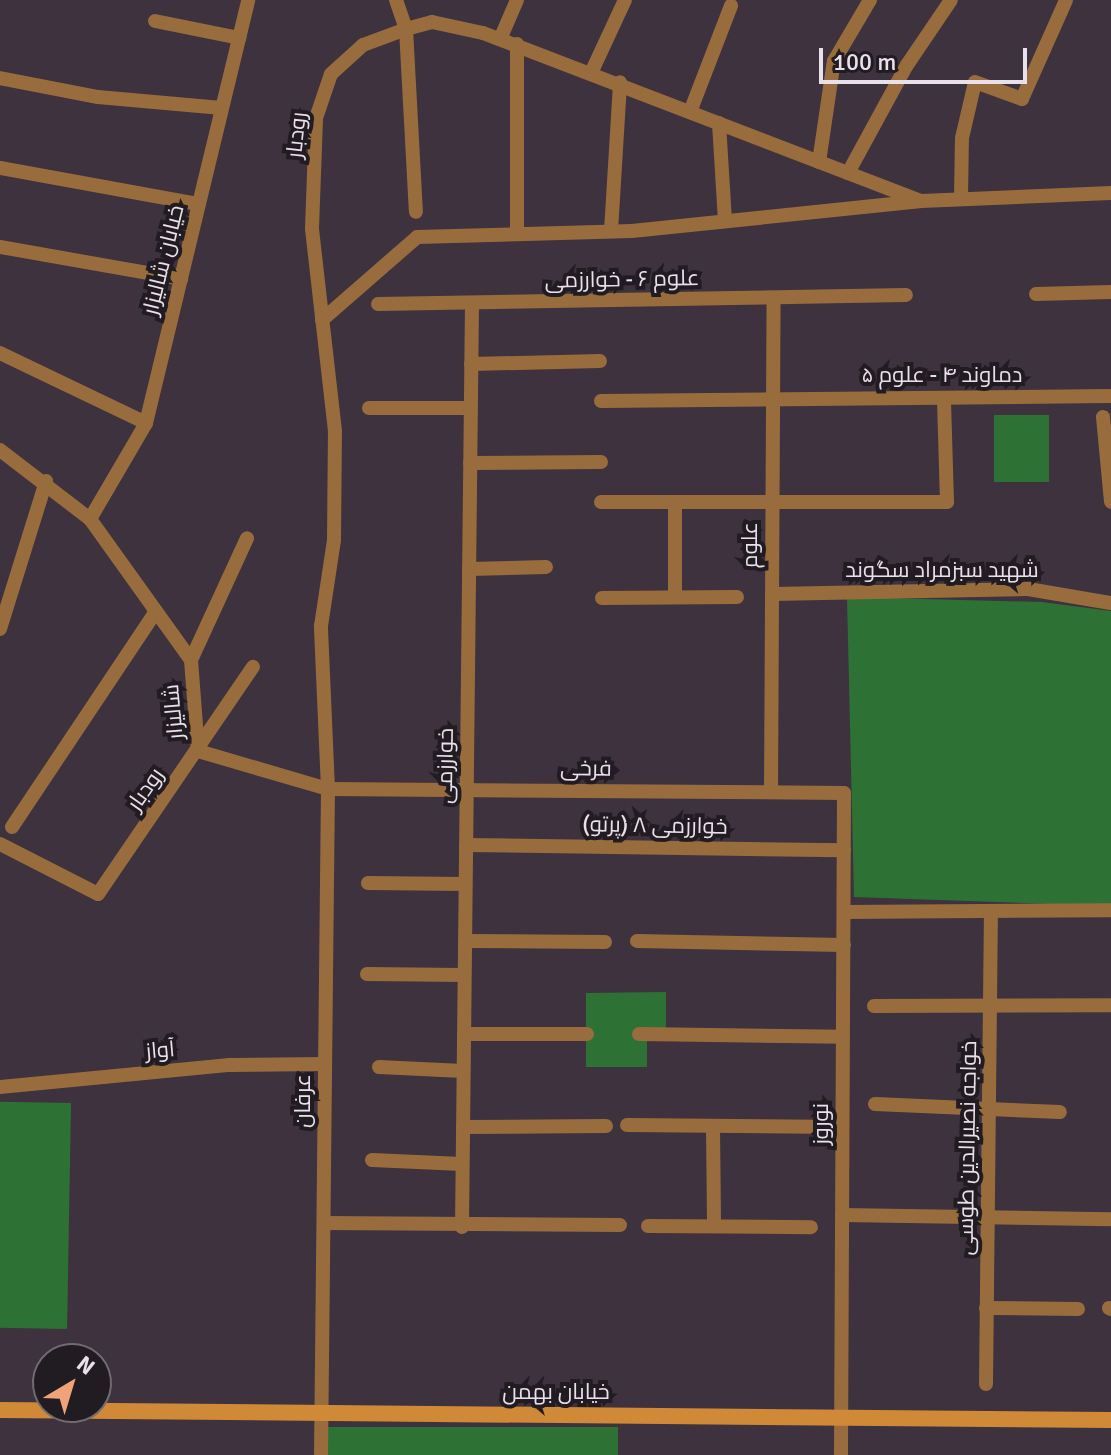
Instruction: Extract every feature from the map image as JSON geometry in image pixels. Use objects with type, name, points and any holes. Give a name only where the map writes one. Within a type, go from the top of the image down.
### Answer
[{"type":"street","name":"خیابان شالیزار","points":[[90,519],[146,423],[248,0]]},
{"type":"street","points":[[501,37],[517,0]]},
{"type":"street","points":[[592,71],[625,0]]},
{"type":"street","points":[[819,162],[834,61],[870,0]]},
{"type":"street","points":[[848,173],[907,65],[951,0]]},
{"type":"street","points":[[961,199],[962,138],[975,82],[1022,99],[1066,0]]},
{"type":"street","points":[[400,3],[406,29],[416,212]]},
{"type":"street","points":[[690,112],[731,6]]},
{"type":"street","points":[[155,21],[239,38]]},
{"type":"street","name":"رودبار","points":[[328,789],[321,626],[334,540],[335,431],[312,228],[316,118],[331,74],[363,45],[432,22],[501,37],[921,201]]},
{"type":"street","points":[[517,44],[517,234]]},
{"type":"street","points":[[0,78],[98,97],[222,108]]},
{"type":"street","points":[[611,231],[620,82]]},
{"type":"street","points":[[719,123],[725,221]]},
{"type":"street","points":[[0,168],[199,204]]},
{"type":"street","points":[[322,320],[417,237],[611,231],[921,201],[1111,193]]},
{"type":"street","points":[[0,247],[181,279]]},
{"type":"street","points":[[1036,294],[1111,292]]},
{"type":"street","name":"علوم ۶ - خوارزمی","points":[[378,304],[472,305],[906,295]]},
{"type":"street","name":"علوم","points":[[771,792],[774,298]]},
{"type":"street","name":"خوارزمی","points":[[462,1227],[472,305]]},
{"type":"street","points":[[0,353],[146,423]]},
{"type":"street","points":[[471,364],[600,361]]},
{"type":"street","name":"دماوند ۴ - علوم ۵","points":[[601,401],[1111,396]]},
{"type":"street","points":[[601,502],[947,502],[944,398]]},
{"type":"street","points":[[369,408],[470,408]]},
{"type":"street","points":[[1103,417],[1109,502]]},
{"type":"street","name":"شالیزار","points":[[0,450],[46,481],[90,519],[154,614],[191,660],[198,751],[328,789]]},
{"type":"street","points":[[470,463],[601,462]]},
{"type":"street","points":[[0,629],[46,481]]},
{"type":"street","points":[[675,502],[675,597]]},
{"type":"street","points":[[191,660],[247,538]]},
{"type":"street","points":[[469,569],[546,567]]},
{"type":"street","name":"شهید سبزمراد سگوند","points":[[772,594],[1013,589],[1111,603]]},
{"type":"street","points":[[602,598],[737,597]]},
{"type":"street","points":[[12,827],[154,614]]},
{"type":"street","name":"رودبار","points":[[0,844],[98,894],[253,667]]},
{"type":"street","name":"فرخی","points":[[328,789],[844,793]]},
{"type":"street","name":"عرفان","points":[[321,1455],[328,789]]},
{"type":"street","name":"نوروز","points":[[841,1455],[844,793]]},
{"type":"street","name":"خوارزمی ۸ (پرتو)","points":[[466,845],[844,850]]},
{"type":"street","points":[[368,883],[465,884]]},
{"type":"street","points":[[844,912],[1111,910]]},
{"type":"street","name":"خواجه نصیرالدین طوسی","points":[[986,1384],[991,913]]},
{"type":"street","points":[[465,941],[605,942]]},
{"type":"street","points":[[637,941],[844,945]]},
{"type":"street","points":[[367,974],[464,975]]},
{"type":"street","points":[[874,1006],[1111,1005]]},
{"type":"street","points":[[464,1034],[587,1034]]},
{"type":"street","points":[[639,1034],[843,1037]]},
{"type":"street","name":"آواز","points":[[0,1087],[230,1065],[325,1064]]},
{"type":"street","points":[[379,1067],[463,1071]]},
{"type":"street","points":[[875,1104],[1060,1112]]},
{"type":"street","points":[[627,1125],[842,1127]]},
{"type":"street","points":[[463,1127],[606,1126]]},
{"type":"street","points":[[713,1126],[714,1223]]},
{"type":"street","points":[[372,1160],[462,1164]]},
{"type":"street","points":[[842,1215],[1111,1219]]},
{"type":"street","points":[[324,1223],[462,1227],[620,1225]]},
{"type":"street","points":[[648,1226],[714,1223],[811,1227]]},
{"type":"street","points":[[986,1308],[1078,1309]]},
{"type":"street","name":"خیابان بهمن","points":[[0,1410],[841,1420],[1111,1420]]},
{"type":"green space","points":[[994,415],[1049,415],[1049,482],[994,482]]},
{"type":"green space","points":[[847,597],[1042,602],[1111,611],[1111,906],[854,897]]},
{"type":"green space","points":[[666,992],[666,1039],[647,1041],[647,1067],[586,1067],[586,993]]},
{"type":"green space","points":[[0,1102],[71,1103],[67,1329],[0,1328]]},
{"type":"green space","points":[[328,1427],[618,1427],[618,1455],[328,1455]]}]
